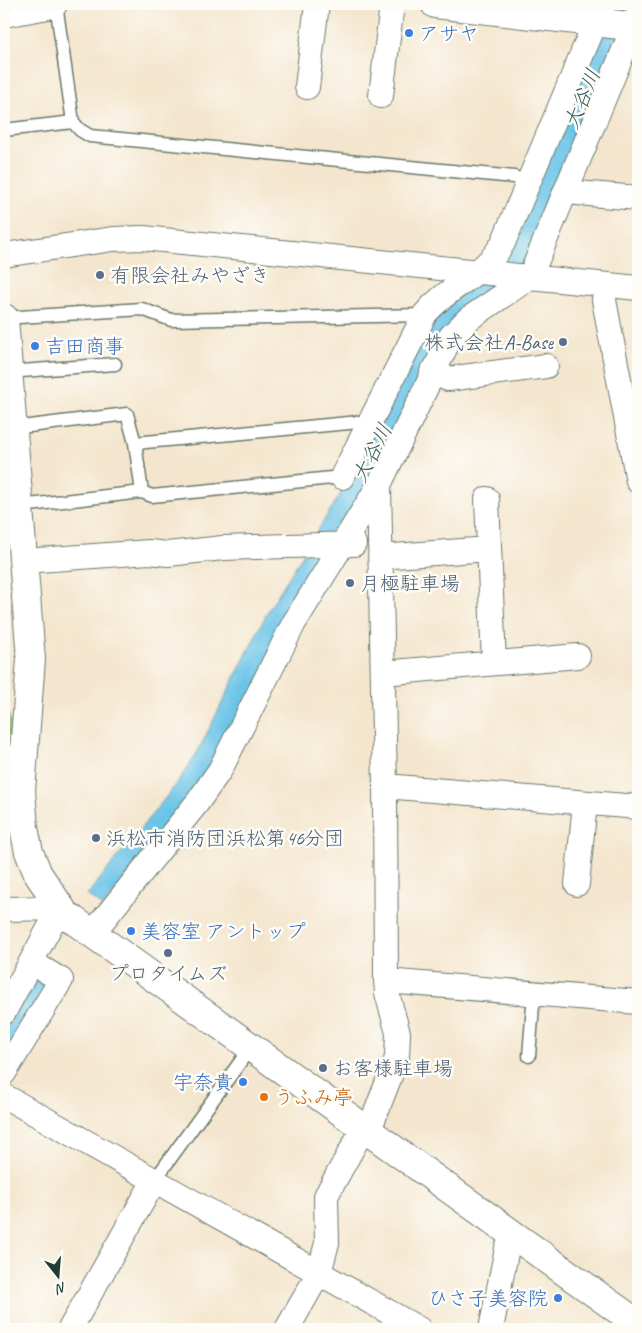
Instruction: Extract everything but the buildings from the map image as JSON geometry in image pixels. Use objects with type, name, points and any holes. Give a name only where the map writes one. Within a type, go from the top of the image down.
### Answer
[{"type":"street","points":[[4,13],[54,4]]},
{"type":"street","points":[[307,87],[317,4]]},
{"type":"street","points":[[381,96],[392,4]]},
{"type":"street","points":[[435,4],[619,21]]},
{"type":"street","points":[[342,477],[424,314],[444,294],[483,271],[500,248],[528,182],[619,21]]},
{"type":"street","points":[[92,934],[216,776],[230,753],[294,623],[338,544],[378,485],[445,345],[458,327],[523,277],[565,192],[619,21]]},
{"type":"street","points":[[565,192],[638,198]]},
{"type":"street","points":[[4,255],[113,239],[143,238],[638,288]]},
{"type":"street","points":[[606,285],[604,300],[638,482]]},
{"type":"street","points":[[4,318],[25,561],[31,659],[22,785],[24,828],[29,852],[38,874],[65,914],[638,1324]]},
{"type":"street","points":[[432,372],[448,379],[546,366]]},
{"type":"street","points":[[287,1329],[318,1273],[327,1243],[326,1196],[358,1138],[373,1120],[397,1058],[399,1045],[398,1033],[386,993],[385,786],[378,485]]},
{"type":"street","points":[[487,500],[494,663]]},
{"type":"street","points":[[25,561],[149,552],[178,554],[222,548],[338,544],[380,550],[489,548]]},
{"type":"street","points":[[383,673],[578,656]]},
{"type":"street","points":[[385,786],[638,808]]},
{"type":"street","points":[[577,884],[585,803]]},
{"type":"street","points":[[4,909],[60,908]]},
{"type":"street","points":[[4,1012],[60,908]]},
{"type":"street","points":[[4,1073],[61,980],[31,962]]},
{"type":"street","points":[[386,981],[638,1002]]},
{"type":"street","points":[[4,1096],[419,1329]]},
{"type":"street","points":[[70,1329],[154,1181]]},
{"type":"street","points":[[491,1329],[507,1248],[515,1236]]},
{"type":"lane","points":[[54,4],[72,122],[90,136],[514,177],[528,182]]},
{"type":"lane","points":[[4,130],[72,122]]},
{"type":"lane","points":[[4,318],[142,309],[170,320],[424,314]]},
{"type":"lane","points":[[8,372],[115,364]]},
{"type":"lane","points":[[13,428],[126,414],[135,443],[142,492]]},
{"type":"lane","points":[[135,443],[370,421]]},
{"type":"lane","points":[[20,506],[142,492],[152,496],[342,477]]},
{"type":"lane","points":[[529,1056],[534,993]]},
{"type":"lane","points":[[154,1181],[251,1047]]},
{"type":"green space","points":[[4,708],[11,721],[14,738],[12,754],[4,766]]},
{"type":"water","name":"大谷川","points":[[612,4],[632,4],[523,268],[462,313],[213,766],[103,907],[87,895],[175,786],[196,755],[269,609],[346,485],[430,317],[486,277]]},
{"type":"water","points":[[35,975],[50,985],[4,1061],[4,1033]]},
{"type":"place","name":"アサヤ","points":[[409,33]]},
{"type":"place","name":"有限会社みやざき","points":[[100,275]]},
{"type":"place","name":"株式会社A-Base","points":[[563,342]]},
{"type":"place","name":"吉田商事","points":[[35,346]]},
{"type":"place","name":"月極駐車場","points":[[350,583]]},
{"type":"place","name":"浜松市消防団浜松第46分団","points":[[96,838]]},
{"type":"place","name":"美容室 アントップ","points":[[131,931]]},
{"type":"place","name":"プロタイムズ","points":[[168,953]]},
{"type":"place","name":"お客様駐車場","points":[[323,1068]]},
{"type":"place","name":"宇奈貴","points":[[243,1082]]},
{"type":"place","name":"うふみ亭","points":[[264,1097]]},
{"type":"place","name":"ひさ子美容院","points":[[558,1298]]}]
